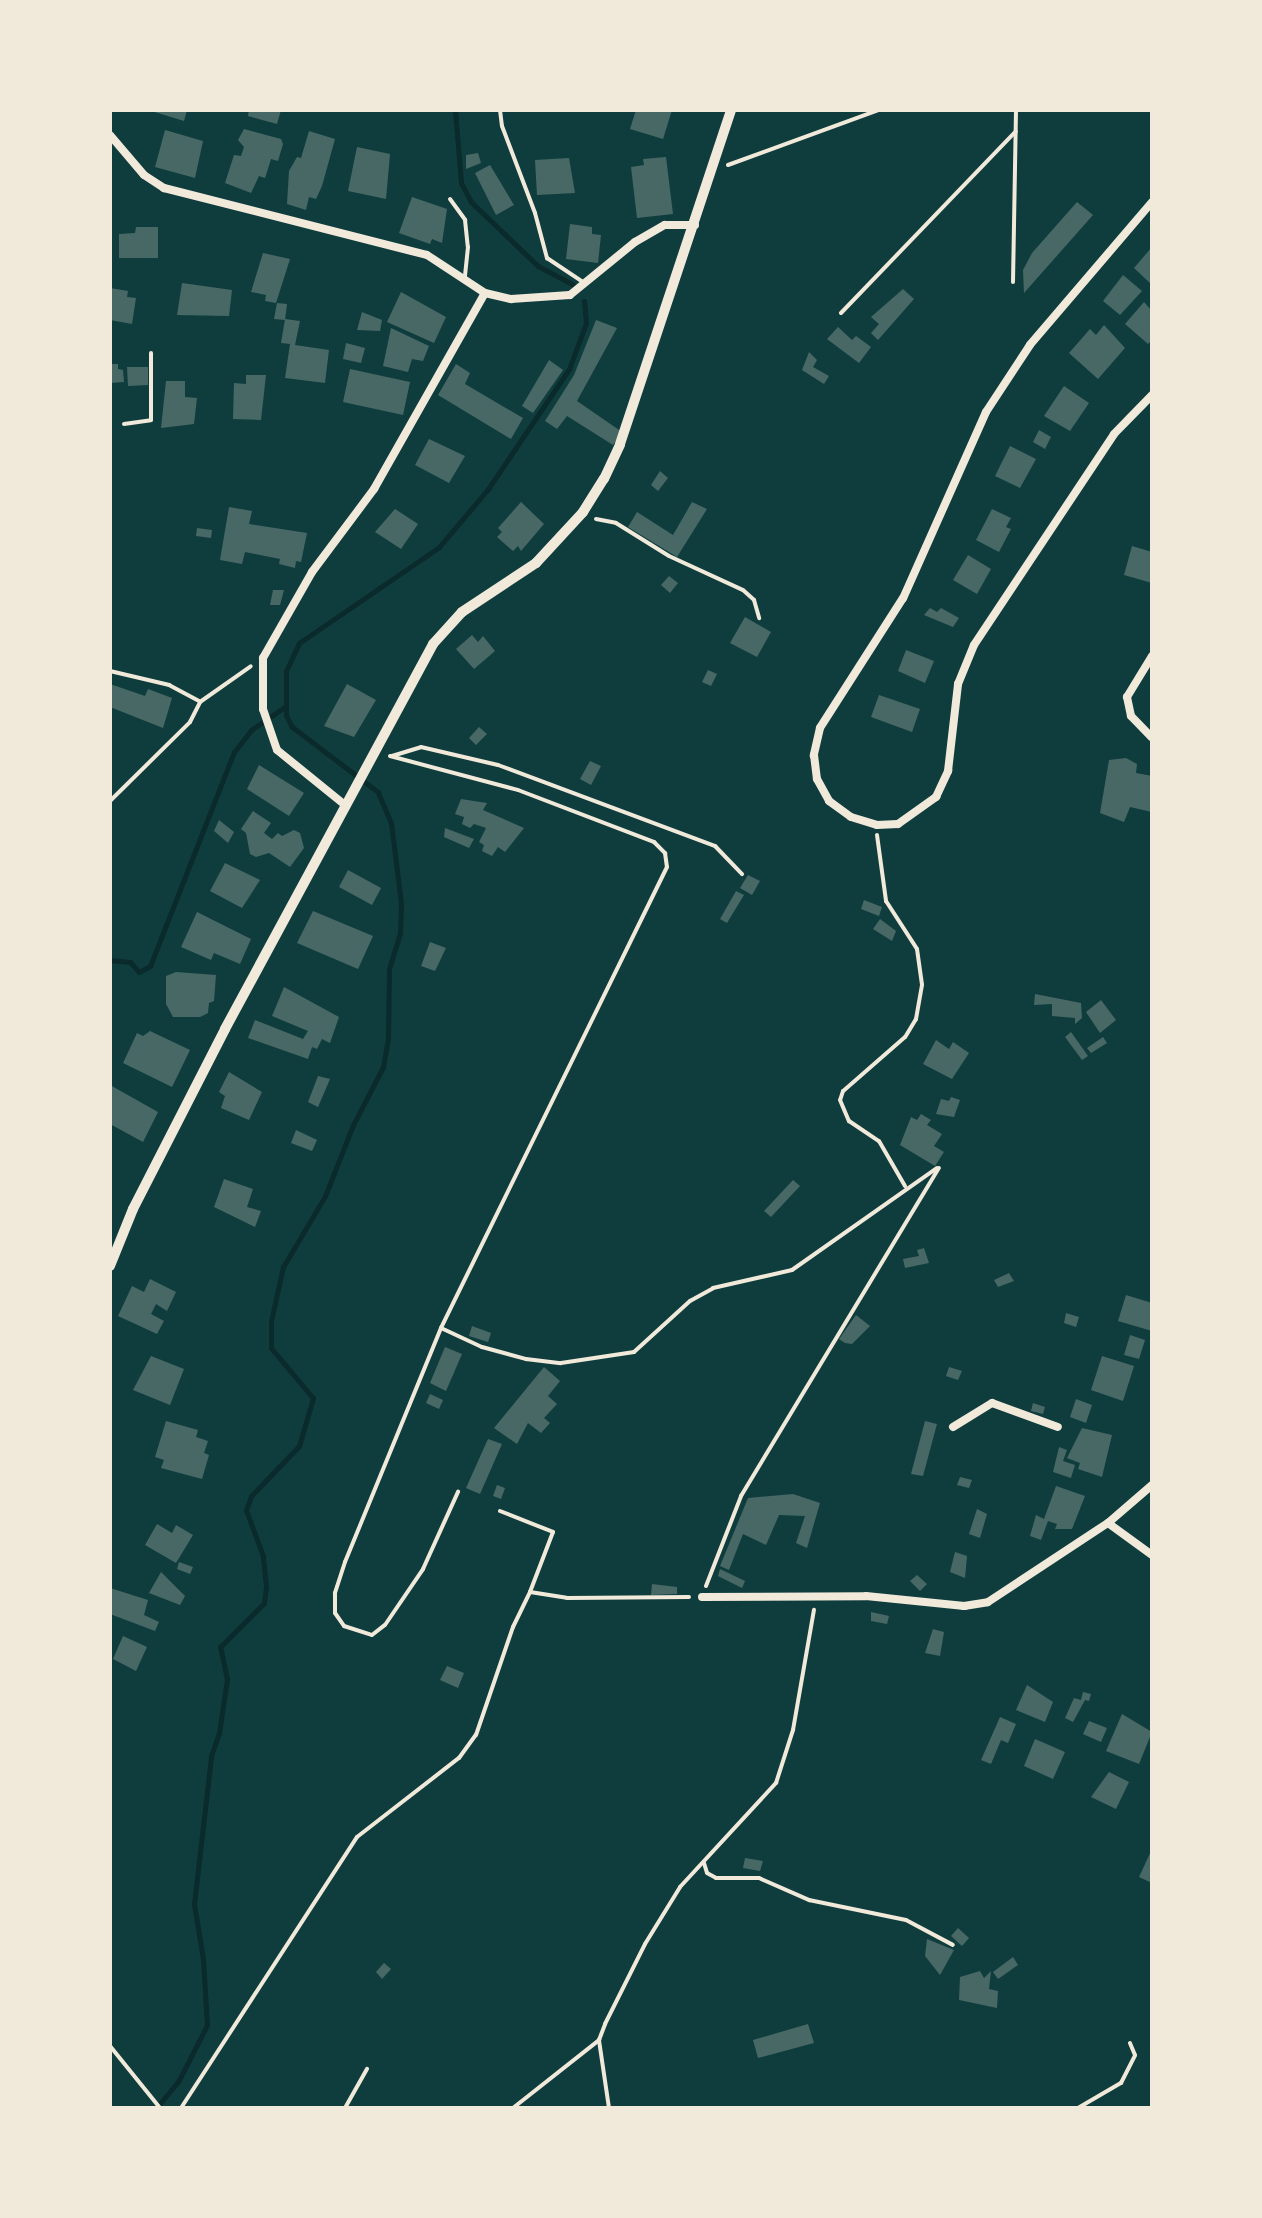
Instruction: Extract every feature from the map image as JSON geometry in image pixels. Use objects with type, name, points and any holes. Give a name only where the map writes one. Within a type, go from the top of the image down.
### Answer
[{"type":"street","points":[[110,1266],[151,1174],[433,644],[462,612],[536,563],[583,512],[620,444],[732,110]]},
{"type":"street","points":[[110,135],[144,175],[164,188],[412,251],[465,278],[485,293],[546,300],[570,296],[634,242],[665,225],[695,225]]},
{"type":"street","points":[[1152,202],[1030,345],[986,412],[902,598],[820,728],[814,755],[817,779],[828,801],[851,816],[878,825],[898,824],[936,797],[948,770],[958,684],[974,645],[1114,434],[1152,395]]},
{"type":"street","points":[[345,805],[277,750],[264,708],[263,658],[312,572],[374,489],[485,293]]},
{"type":"street","points":[[1152,656],[1128,697],[1132,716],[1152,738]]},
{"type":"street","points":[[953,1427],[992,1403],[1058,1428]]},
{"type":"street","points":[[702,1597],[817,1596],[964,1606],[988,1602],[1108,1523],[1152,1485]]},
{"type":"street","points":[[1108,1523],[1152,1555]]},
{"type":"lane","points":[[500,110],[547,258],[587,285]]},
{"type":"lane","points":[[450,198],[465,220],[465,278]]},
{"type":"path","points":[[715,170],[878,110]]},
{"type":"path","points":[[1013,282],[1016,110]]},
{"type":"path","points":[[841,313],[1016,132]]},
{"type":"path","points":[[124,424],[150,420],[152,353]]},
{"type":"path","points":[[583,512],[616,524],[670,556],[742,590],[754,600],[759,618]]},
{"type":"path","points":[[110,801],[190,722],[200,702],[263,658]]},
{"type":"path","points":[[110,670],[168,684],[200,702]]},
{"type":"path","points":[[392,756],[421,746],[498,765],[715,846],[742,874]]},
{"type":"path","points":[[376,752],[518,790],[654,842],[665,853],[666,867],[441,1328],[344,1562],[335,1593],[335,1613],[344,1626],[372,1635],[385,1626],[423,1569],[458,1492]]},
{"type":"path","points":[[878,825],[876,845],[886,900],[917,949],[922,985],[916,1019],[905,1037],[843,1091],[840,1100],[849,1121],[880,1142],[906,1188]]},
{"type":"path","points":[[441,1328],[482,1347],[526,1359],[561,1362],[634,1352],[690,1301],[713,1288],[792,1270],[939,1168],[741,1496],[702,1597],[567,1598],[530,1592]]},
{"type":"path","points":[[182,2108],[357,1837],[458,1758],[476,1736],[512,1627],[553,1532],[500,1511]]},
{"type":"path","points":[[513,2108],[600,2040],[644,1944],[680,1886],[752,1812],[786,1760],[817,1596]]},
{"type":"path","points":[[704,1862],[707,1872],[716,1878],[759,1878],[809,1900],[906,1920],[953,1944]]},
{"type":"path","points":[[600,2040],[610,2108]]},
{"type":"path","points":[[1078,2108],[1121,2083],[1136,2055],[1130,2042]]},
{"type":"path","points":[[110,2046],[160,2108]]},
{"type":"path","points":[[345,2108],[368,2069]]},
{"type":"building","points":[[148,110],[187,110],[184,121]]},
{"type":"building","points":[[249,110],[281,110],[277,124],[248,116]]},
{"type":"building","points":[[636,110],[672,110],[663,139],[630,129]]},
{"type":"building","points":[[244,129],[281,139],[283,144],[278,161],[271,159],[265,178],[259,176],[251,193],[225,183],[234,155],[241,156],[244,147],[238,140]]},
{"type":"building","points":[[165,130],[203,141],[195,178],[155,167]]},
{"type":"building","points":[[309,131],[335,139],[322,186],[316,199],[309,197],[306,210],[287,204],[289,171],[297,157],[301,158]]},
{"type":"building","points":[[357,147],[390,154],[386,199],[348,191]]},
{"type":"building","points":[[478,153],[481,163],[466,169],[466,155]]},
{"type":"building","points":[[666,157],[673,214],[637,218],[631,167],[644,165],[643,159]]},
{"type":"building","points":[[569,158],[575,193],[537,195],[535,160]]},
{"type":"building","points":[[490,165],[514,205],[496,215],[475,173]]},
{"type":"building","points":[[412,197],[447,209],[442,243],[432,239],[430,244],[399,233]]},
{"type":"building","points":[[1077,202],[1093,215],[1024,293],[1023,270],[1032,253]]},
{"type":"building","points":[[570,224],[592,227],[592,234],[601,235],[598,263],[566,259]]},
{"type":"building","points":[[136,227],[158,227],[158,258],[119,258],[119,234],[135,233]]},
{"type":"building","points":[[1152,247],[1152,285],[1134,268]]},
{"type":"building","points":[[263,253],[290,259],[276,303],[265,301],[266,295],[251,292]]},
{"type":"building","points":[[1123,275],[1142,291],[1120,315],[1103,301]]},
{"type":"building","points":[[182,283],[232,290],[229,316],[177,315]]},
{"type":"building","points":[[110,288],[128,291],[127,297],[136,298],[132,324],[110,320]]},
{"type":"building","points":[[903,289],[914,299],[878,340],[871,333],[879,324],[871,317]]},
{"type":"building","points":[[401,292],[446,317],[434,343],[387,322]]},
{"type":"building","points":[[1144,302],[1152,311],[1152,340],[1148,344],[1125,324]]},
{"type":"building","points":[[277,303],[287,304],[285,320],[274,319]]},
{"type":"building","points":[[362,312],[382,320],[380,331],[357,330]]},
{"type":"building","points":[[285,319],[300,321],[295,345],[329,350],[325,383],[285,378],[290,344],[281,343]]},
{"type":"building","points":[[596,320],[617,328],[577,401],[622,432],[613,445],[567,416],[557,429],[545,421],[574,375]]},
{"type":"building","points":[[1104,325],[1125,348],[1098,379],[1069,353],[1090,329],[1096,335]]},
{"type":"building","points":[[838,327],[852,340],[856,336],[871,347],[859,363],[827,339]]},
{"type":"building","points":[[391,328],[429,346],[423,361],[412,359],[408,372],[383,366]]},
{"type":"building","points":[[346,343],[365,348],[361,363],[343,359]]},
{"type":"building","points":[[809,352],[817,360],[813,367],[829,376],[824,384],[802,370]]},
{"type":"building","points":[[549,360],[563,370],[533,413],[522,406]]},
{"type":"building","points":[[110,364],[118,364],[118,369],[123,370],[124,382],[110,383]]},
{"type":"building","points":[[456,364],[470,373],[465,384],[523,418],[511,439],[438,395]]},
{"type":"building","points":[[127,367],[148,367],[148,385],[128,386]]},
{"type":"building","points":[[350,369],[410,382],[403,415],[343,402]]},
{"type":"building","points":[[246,375],[266,375],[261,420],[233,419],[234,383],[246,384]]},
{"type":"building","points":[[166,381],[185,381],[185,397],[197,398],[194,424],[161,428]]},
{"type":"building","points":[[1064,386],[1089,403],[1070,431],[1044,416]]},
{"type":"building","points":[[1039,430],[1051,437],[1045,449],[1033,442]]},
{"type":"building","points":[[429,439],[465,456],[449,483],[415,465]]},
{"type":"building","points":[[1010,446],[1036,459],[1020,488],[995,476]]},
{"type":"building","points":[[660,471],[668,478],[658,491],[651,485]]},
{"type":"building","points":[[521,502],[544,524],[521,551],[518,546],[513,551],[497,537],[502,532],[498,528]]},
{"type":"building","points":[[692,502],[707,509],[677,557],[628,527],[637,512],[673,535]]},
{"type":"building","points":[[229,507],[252,511],[249,524],[307,533],[301,562],[296,561],[295,568],[279,564],[280,559],[245,552],[242,564],[220,560]]},
{"type":"building","points":[[395,509],[418,524],[401,549],[375,532]]},
{"type":"building","points":[[992,509],[1011,518],[1006,527],[1011,529],[999,552],[976,540]]},
{"type":"building","points":[[197,528],[212,530],[211,538],[196,536]]},
{"type":"building","points":[[1132,546],[1152,552],[1152,583],[1124,575]]},
{"type":"building","points":[[968,555],[991,569],[977,594],[953,580]]},
{"type":"building","points":[[669,576],[678,583],[670,593],[661,585]]},
{"type":"building","points":[[273,590],[284,590],[280,605],[270,605]]},
{"type":"building","points":[[930,608],[937,612],[941,608],[959,618],[953,627],[924,615]]},
{"type":"building","points":[[745,617],[771,632],[757,657],[730,643]]},
{"type":"building","points":[[472,635],[478,642],[483,636],[495,651],[474,669],[456,649]]},
{"type":"building","points":[[906,650],[934,661],[925,683],[898,671]]},
{"type":"building","points":[[708,670],[717,674],[711,686],[702,682]]},
{"type":"building","points":[[110,684],[145,696],[148,689],[172,698],[163,728],[110,707]]},
{"type":"building","points":[[347,684],[376,700],[354,737],[324,726]]},
{"type":"building","points":[[879,695],[920,709],[912,732],[871,717]]},
{"type":"building","points":[[479,727],[487,734],[476,745],[469,738]]},
{"type":"building","points":[[1126,758],[1137,764],[1136,773],[1152,776],[1152,812],[1130,807],[1124,822],[1100,813],[1109,760]]},
{"type":"building","points":[[590,761],[601,766],[591,785],[580,779]]},
{"type":"building","points":[[259,765],[304,793],[289,816],[247,789]]},
{"type":"building","points":[[461,799],[487,803],[483,810],[524,828],[505,852],[498,847],[492,856],[482,851],[484,845],[479,842],[486,828],[474,824],[470,828],[462,824],[464,817],[455,814]]},
{"type":"building","points":[[253,811],[271,823],[264,833],[272,839],[278,833],[300,833],[304,848],[290,867],[269,853],[256,857],[250,854],[246,833],[241,829]]},
{"type":"building","points":[[219,820],[234,832],[228,843],[214,831]]},
{"type":"building","points":[[445,828],[474,839],[469,848],[444,837]]},
{"type":"building","points":[[225,863],[260,880],[242,908],[210,891]]},
{"type":"building","points":[[348,870],[381,888],[372,905],[339,887]]},
{"type":"building","points":[[748,875],[760,881],[752,895],[740,888]]},
{"type":"building","points":[[736,891],[744,895],[727,923],[720,919]]},
{"type":"building","points":[[864,900],[882,907],[879,916],[861,909]]},
{"type":"building","points":[[313,911],[373,936],[358,969],[297,943]]},
{"type":"building","points":[[197,912],[251,939],[240,964],[214,953],[211,960],[181,947]]},
{"type":"building","points":[[880,919],[896,931],[892,941],[873,929]]},
{"type":"building","points":[[430,942],[446,948],[435,971],[421,966]]},
{"type":"building","points":[[176,972],[216,975],[214,1001],[209,1003],[208,1013],[200,1017],[173,1017],[166,1004],[166,976]]},
{"type":"building","points":[[284,987],[339,1017],[330,1043],[322,1039],[317,1049],[312,1047],[308,1059],[248,1038],[255,1020],[303,1039],[308,1031],[272,1016]]},
{"type":"building","points":[[1035,994],[1081,1003],[1082,1018],[1075,1024],[1075,1018],[1052,1016],[1052,1004],[1034,1005]]},
{"type":"building","points":[[1101,1000],[1116,1020],[1100,1033],[1086,1012]]},
{"type":"building","points":[[150,1031],[190,1050],[172,1087],[123,1063],[137,1033],[143,1036]]},
{"type":"building","points":[[1071,1032],[1088,1056],[1082,1060],[1065,1037]]},
{"type":"building","points":[[1103,1037],[1107,1043],[1091,1053],[1087,1048]]},
{"type":"building","points":[[936,1040],[949,1049],[953,1042],[969,1053],[952,1079],[923,1064]]},
{"type":"building","points":[[229,1072],[262,1092],[249,1120],[221,1108],[225,1096],[219,1092]]},
{"type":"building","points":[[318,1076],[330,1079],[318,1107],[308,1102]]},
{"type":"building","points":[[110,1085],[158,1112],[143,1142],[110,1124]]},
{"type":"building","points":[[951,1097],[960,1100],[954,1117],[936,1114],[941,1099],[949,1101]]},
{"type":"building","points":[[921,1114],[931,1120],[927,1125],[942,1134],[934,1146],[944,1152],[935,1166],[900,1145],[911,1117],[917,1120]]},
{"type":"building","points":[[296,1130],[317,1140],[312,1151],[291,1143]]},
{"type":"building","points":[[224,1179],[253,1189],[247,1207],[261,1211],[255,1227],[214,1207]]},
{"type":"building","points":[[793,1180],[800,1186],[771,1217],[764,1211]]},
{"type":"building","points":[[924,1248],[929,1263],[905,1268],[903,1259],[919,1256],[917,1250]]},
{"type":"building","points":[[1009,1273],[1014,1281],[998,1287],[994,1280]]},
{"type":"building","points":[[150,1279],[176,1292],[167,1311],[156,1304],[151,1314],[164,1321],[157,1334],[118,1316],[132,1286],[144,1292]]},
{"type":"building","points":[[1126,1295],[1152,1303],[1152,1331],[1118,1321]]},
{"type":"building","points":[[1066,1313],[1079,1317],[1076,1327],[1064,1323]]},
{"type":"building","points":[[856,1315],[870,1326],[852,1344],[845,1343],[839,1339]]},
{"type":"building","points":[[472,1326],[491,1333],[488,1342],[469,1336]]},
{"type":"building","points":[[1130,1335],[1145,1340],[1139,1359],[1124,1355]]},
{"type":"building","points":[[445,1347],[462,1354],[446,1391],[430,1383]]},
{"type":"building","points":[[151,1356],[184,1369],[170,1405],[133,1390]]},
{"type":"building","points":[[1102,1356],[1134,1366],[1123,1401],[1091,1390]]},
{"type":"building","points":[[544,1367],[560,1381],[548,1396],[557,1404],[544,1418],[550,1423],[541,1433],[528,1423],[517,1444],[494,1428]]},
{"type":"building","points":[[949,1367],[962,1371],[958,1380],[946,1376]]},
{"type":"building","points":[[430,1394],[443,1400],[439,1409],[426,1403]]},
{"type":"building","points":[[1076,1399],[1092,1405],[1086,1423],[1070,1417]]},
{"type":"building","points":[[1033,1403],[1045,1407],[1043,1414],[1031,1411]]},
{"type":"building","points":[[166,1421],[198,1430],[196,1437],[208,1441],[204,1453],[209,1455],[202,1479],[161,1468],[164,1460],[155,1457]]},
{"type":"building","points":[[925,1421],[937,1424],[923,1476],[911,1474]]},
{"type":"building","points":[[1082,1428],[1112,1435],[1102,1477],[1078,1469],[1080,1463],[1067,1458]]},
{"type":"building","points":[[488,1439],[502,1444],[480,1494],[466,1488]]},
{"type":"building","points":[[1059,1447],[1067,1450],[1063,1461],[1075,1465],[1071,1478],[1053,1472]]},
{"type":"building","points":[[960,1477],[972,1480],[969,1488],[957,1485]]},
{"type":"building","points":[[497,1485],[505,1488],[501,1499],[493,1496]]},
{"type":"building","points":[[1056,1486],[1085,1496],[1072,1529],[1055,1529],[1057,1524],[1048,1521],[1041,1540],[1030,1536],[1036,1515],[1044,1519]]},
{"type":"building","points":[[793,1494],[820,1503],[807,1548],[796,1543],[805,1516],[779,1515],[766,1545],[743,1534],[729,1570],[720,1566],[748,1498]]},
{"type":"building","points":[[977,1509],[987,1514],[980,1538],[969,1534]]},
{"type":"building","points":[[157,1524],[172,1533],[176,1525],[193,1535],[176,1563],[145,1545]]},
{"type":"building","points":[[955,1552],[967,1556],[965,1578],[950,1572]]},
{"type":"building","points":[[179,1562],[193,1567],[190,1574],[177,1569]]},
{"type":"building","points":[[720,1569],[745,1581],[742,1588],[718,1576]]},
{"type":"building","points":[[161,1572],[185,1596],[180,1605],[149,1593]]},
{"type":"building","points":[[917,1575],[927,1584],[920,1591],[910,1581]]},
{"type":"building","points":[[652,1584],[677,1587],[677,1594],[651,1595]]},
{"type":"building","points":[[110,1588],[148,1600],[144,1615],[159,1622],[155,1631],[110,1614]]},
{"type":"building","points":[[871,1612],[889,1616],[887,1624],[871,1621]]},
{"type":"building","points":[[933,1629],[944,1632],[940,1656],[925,1653]]},
{"type":"building","points":[[123,1636],[147,1647],[136,1671],[113,1659]]},
{"type":"building","points":[[447,1666],[464,1673],[458,1688],[440,1680]]},
{"type":"building","points":[[1027,1685],[1053,1702],[1045,1722],[1016,1710]]},
{"type":"building","points":[[1083,1692],[1091,1694],[1089,1701],[1085,1700],[1073,1722],[1065,1718],[1074,1698],[1081,1700]]},
{"type":"building","points":[[1122,1714],[1152,1732],[1139,1764],[1106,1751]]},
{"type":"building","points":[[1000,1717],[1016,1724],[1008,1743],[1001,1740],[991,1764],[981,1760]]},
{"type":"building","points":[[1089,1721],[1107,1728],[1101,1742],[1083,1734]]},
{"type":"building","points":[[1035,1739],[1065,1752],[1053,1779],[1024,1766]]},
{"type":"building","points":[[1109,1772],[1129,1782],[1116,1809],[1091,1797]]},
{"type":"building","points":[[1152,1849],[1152,1883],[1139,1877]]},
{"type":"building","points":[[745,1858],[763,1861],[760,1871],[743,1868]]},
{"type":"building","points":[[958,1928],[969,1938],[962,1946],[951,1936]]},
{"type":"building","points":[[927,1939],[954,1950],[940,1975],[925,1956]]},
{"type":"building","points":[[1013,1957],[1018,1965],[998,1979],[993,1972]]},
{"type":"building","points":[[384,1963],[391,1969],[382,1979],[376,1972]]},
{"type":"building","points":[[980,1971],[984,1978],[991,1971],[989,1989],[998,1991],[997,2008],[959,2000],[960,1977]]},
{"type":"building","points":[[808,2024],[814,2043],[758,2058],[753,2040]]},
{"type":"waterway","points":[[455,110],[461,183],[471,202],[538,266],[573,285]]},
{"type":"waterway","points":[[156,2108],[178,2082],[207,2025],[203,1959],[194,1904],[211,1756],[219,1733],[227,1679],[220,1647],[264,1603],[266,1586],[263,1556],[246,1510],[251,1496],[299,1446],[313,1398],[271,1348],[271,1321],[283,1267],[325,1196],[353,1125],[383,1067],[388,1039],[389,969],[400,933],[401,903],[391,823],[378,792],[292,727],[286,715],[286,671],[299,643],[439,547],[488,489],[569,369],[586,323],[584,301]]},
{"type":"waterway","points":[[110,960],[130,962],[139,972],[150,966],[234,752],[251,730],[286,706]]}]
